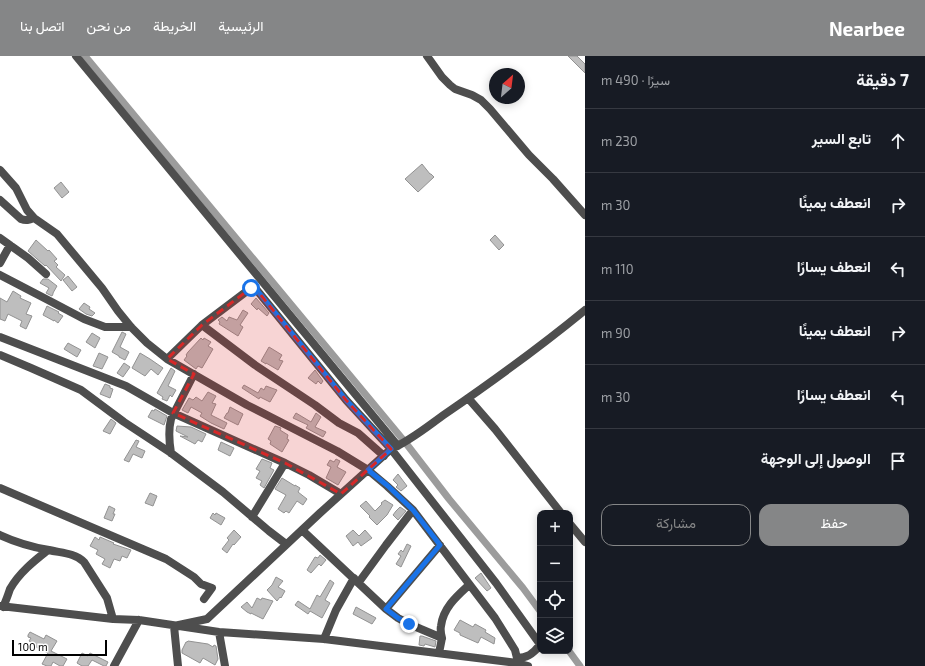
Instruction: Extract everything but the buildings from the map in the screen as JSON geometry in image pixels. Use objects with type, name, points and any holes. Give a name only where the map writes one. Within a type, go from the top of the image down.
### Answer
[{"type":"street","points":[[48,550],[21,574],[11,588],[2,607],[113,619],[139,620],[219,632],[324,639],[438,653],[517,660],[531,655],[539,646],[496,583],[394,447],[76,56]]},
{"type":"street","points":[[427,56],[442,77],[450,85],[455,89],[481,100],[490,109],[529,155],[553,179],[585,216]]},
{"type":"street","points":[[0,170],[16,188],[27,210],[34,218],[57,234],[102,288],[131,327],[147,343],[167,359],[247,405],[337,451],[368,470],[388,486],[413,510],[495,618],[514,650],[517,660],[528,666]]},
{"type":"street","points":[[0,200],[21,219],[25,220],[34,218]]},
{"type":"street","points":[[0,238],[28,258],[46,274]]},
{"type":"street","points":[[0,263],[10,245]]},
{"type":"street","points":[[0,275],[84,319],[105,327],[131,327]]},
{"type":"street","points":[[167,359],[202,325],[253,287],[346,400],[394,447]]},
{"type":"street","points":[[174,626],[207,619],[286,544],[394,447],[468,398],[532,352],[585,310]]},
{"type":"street","points":[[202,325],[255,365],[339,423],[358,433],[384,456]]},
{"type":"street","points":[[0,337],[126,386],[173,413],[285,463],[341,494]]},
{"type":"street","points":[[0,355],[81,390],[124,422],[171,453],[223,492],[286,544]]},
{"type":"street","points":[[171,453],[169,426],[173,413],[194,374]]},
{"type":"street","points":[[468,398],[495,429],[560,510]]},
{"type":"street","points":[[252,516],[285,463]]},
{"type":"street","points":[[2,491],[166,559],[194,577],[200,584],[212,588],[204,599]]},
{"type":"street","points":[[324,639],[336,610],[356,580],[413,510]]},
{"type":"street","points":[[573,528],[585,542]]},
{"type":"street","points":[[302,530],[386,609],[409,624],[442,638]]},
{"type":"street","points":[[0,535],[80,558],[107,598],[113,619]]},
{"type":"street","points":[[386,609],[440,545]]},
{"type":"street","points":[[438,653],[442,638],[441,626],[448,608],[454,599],[469,585]]},
{"type":"street","points":[[114,666],[139,620]]},
{"type":"street","points":[[174,626],[178,666]]},
{"type":"street","points":[[219,632],[225,666]]},
{"type":"highlighted area","points":[[251,288],[256,289],[346,400],[391,449],[341,494],[285,463],[173,413],[194,374],[167,359],[202,325]]},
{"type":"waterway","points":[[85,56],[405,442],[449,499],[537,607]]},
{"type":"waterway","points":[[571,654],[580,666]]},
{"type":"route","points":[[251,288],[253,287],[256,289],[346,400],[391,449],[368,470],[388,486],[413,510],[440,545],[386,609],[409,624]]}]
